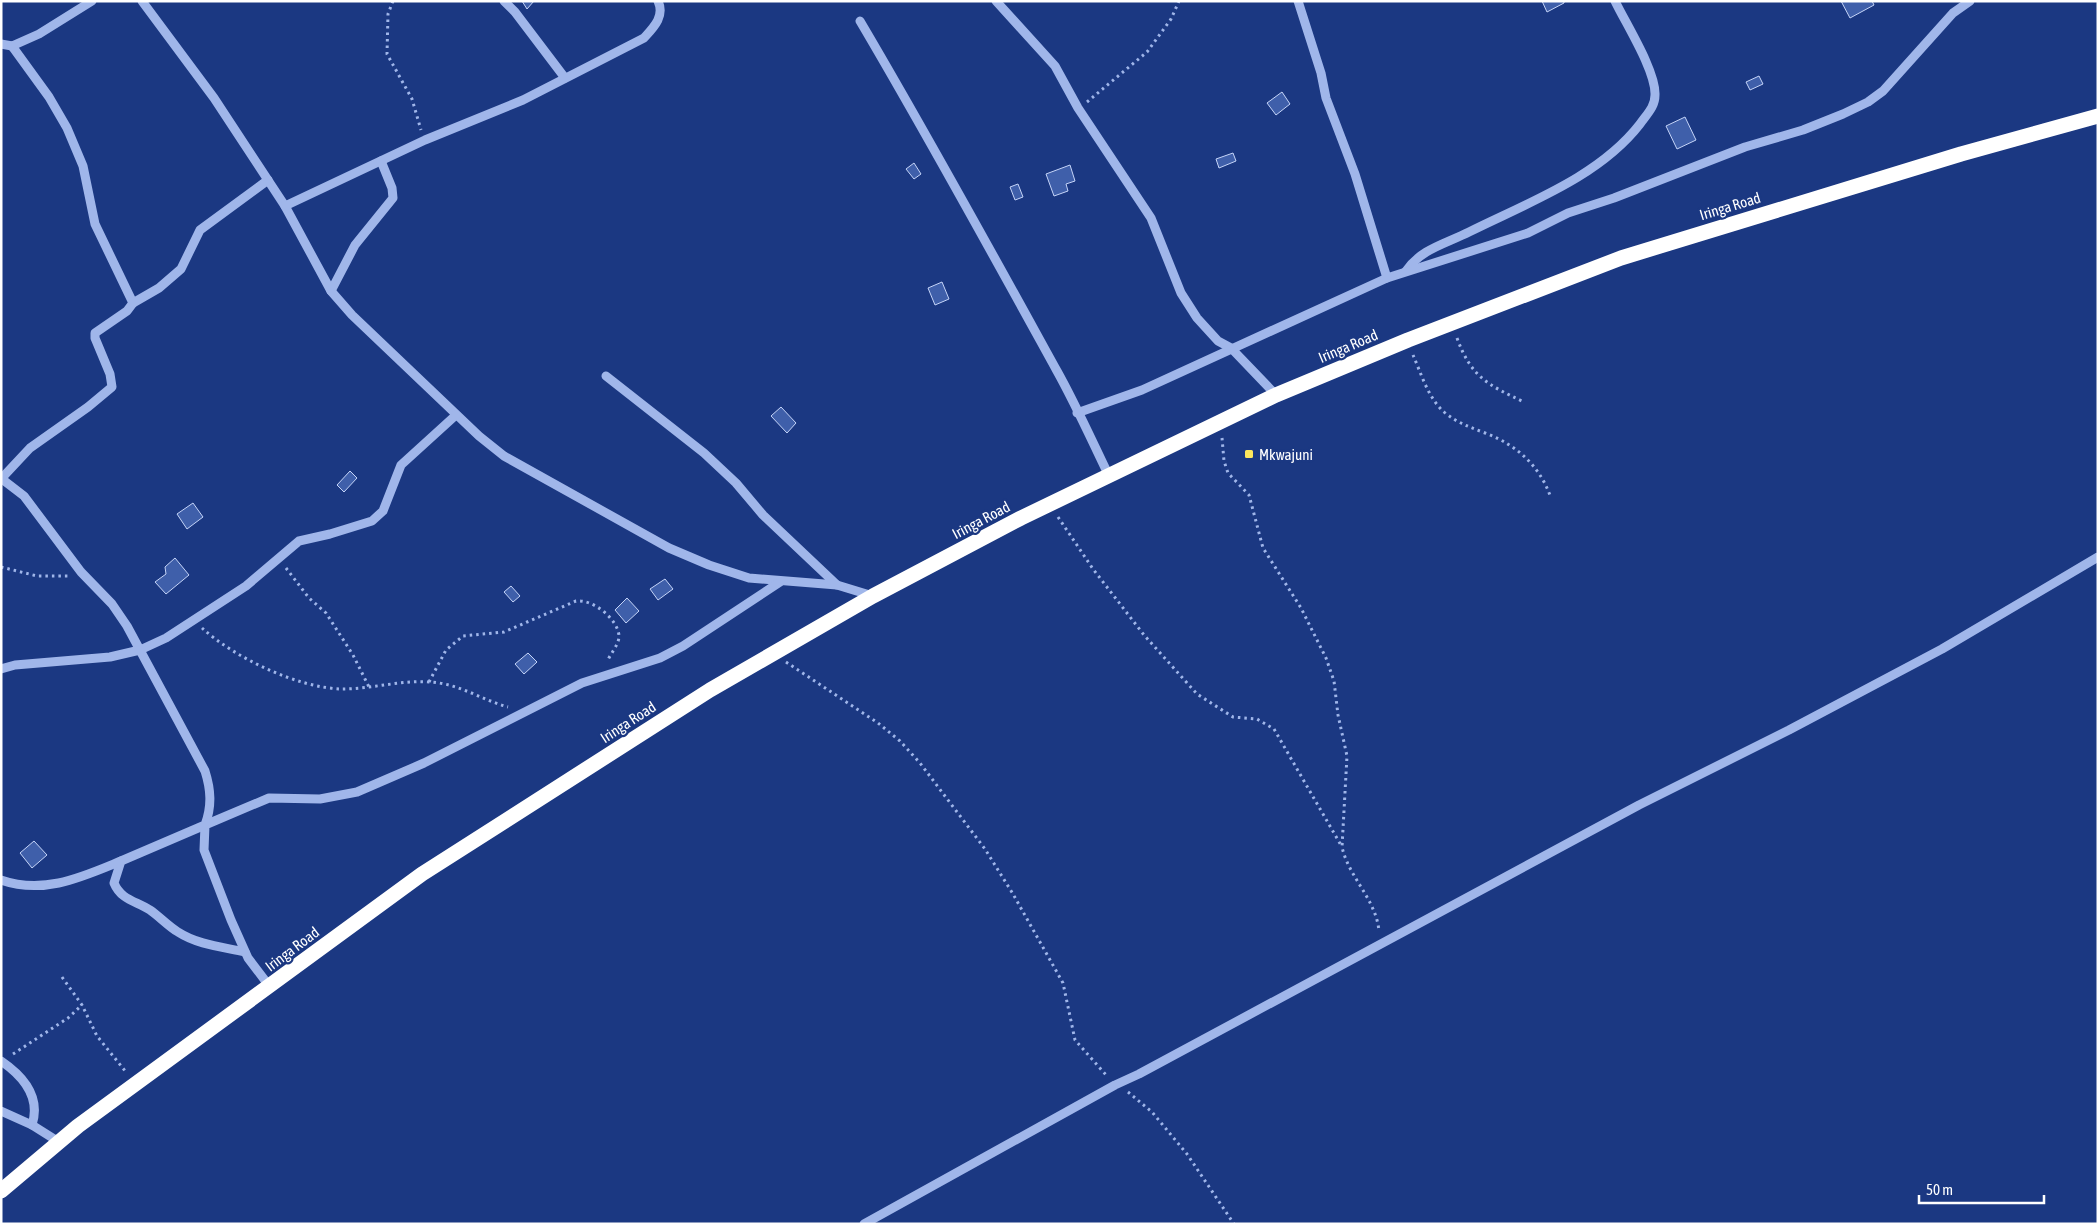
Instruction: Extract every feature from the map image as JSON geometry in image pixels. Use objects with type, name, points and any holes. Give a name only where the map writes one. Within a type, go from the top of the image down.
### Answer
[{"type":"highway","name":"Iringa Road","points":[[1,1191],[58,1142],[422,874],[710,690],[776,654],[873,596],[1049,504],[1276,395],[1408,340],[1621,258],[1961,154],[2098,116]]},
{"type":"street","points":[[1,44],[12,46],[47,30],[92,1]]},
{"type":"street","points":[[142,1],[214,98],[285,206],[330,291],[352,315],[456,415],[504,456],[669,548],[710,565],[749,578],[780,582],[837,585],[873,596]]},
{"type":"street","points":[[504,1],[515,12],[565,78]]},
{"type":"street","points":[[285,206],[425,140],[523,100],[644,38],[660,16],[658,1]]},
{"type":"street","points":[[996,1],[1054,66],[1078,108],[1151,218],[1181,293],[1197,318],[1218,341],[1231,348],[1276,395]]},
{"type":"street","points":[[1298,1],[1321,73],[1326,98],[1355,174],[1386,278]]},
{"type":"street","points":[[1405,271],[1422,253],[1475,229],[1595,166],[1629,138],[1654,106],[1653,78],[1615,1]]},
{"type":"street","points":[[1077,413],[1142,390],[1386,278],[1528,232],[1568,212],[1614,198],[1746,147],[1804,130],[1844,114],[1868,102],[1884,91],[1953,13],[1970,1]]},
{"type":"street","points":[[860,21],[929,139],[992,256],[1058,372],[1110,476]]},
{"type":"street","points":[[12,46],[49,97],[71,137],[83,166],[95,224],[133,303]]},
{"type":"street","points":[[330,291],[355,245],[393,198],[392,188],[380,161]]},
{"type":"street","points":[[268,180],[200,230],[181,269],[159,288],[133,303],[127,311],[95,333],[95,338],[110,374],[112,387],[88,407],[30,448],[2,479],[24,496],[84,574],[112,604],[140,650],[205,771],[210,787],[211,804],[205,825],[204,850],[245,952],[270,987]]},
{"type":"street","points":[[606,376],[704,453],[736,483],[763,515],[837,585]]},
{"type":"street","points":[[1,669],[16,665],[110,657],[140,650],[166,638],[246,586],[299,541],[330,534],[378,517],[383,511],[401,465],[456,415]]},
{"type":"street","points":[[864,1224],[1115,1085],[1639,805],[1789,730],[1942,649],[2098,557]]},
{"type":"street","points":[[1,880],[14,885],[44,886],[63,883],[121,861],[269,798],[320,799],[357,792],[424,762],[526,709],[602,675],[660,658],[683,646],[780,582]]},
{"type":"street","points":[[121,861],[114,883],[117,891],[124,897],[150,910],[178,932],[193,940],[245,952]]},
{"type":"street","points":[[1,1061],[20,1075],[30,1090],[35,1104],[32,1125]]},
{"type":"street","points":[[1,1111],[32,1125],[58,1142]]},
{"type":"path","points":[[392,1],[388,14],[388,54],[412,99],[425,140]]},
{"type":"path","points":[[1078,108],[1147,52],[1171,19],[1179,1]]},
{"type":"path","points":[[1452,323],[1464,357],[1474,372],[1524,402]]},
{"type":"path","points":[[1408,340],[1424,380],[1444,412],[1467,428],[1486,433],[1519,452],[1536,467],[1544,479],[1551,498]]},
{"type":"path","points":[[1223,421],[1222,448],[1228,472],[1247,491],[1263,548],[1301,608],[1326,658],[1334,681],[1347,756],[1342,847],[1345,860],[1378,920],[1380,944]]},
{"type":"path","points":[[1049,504],[1093,570],[1144,635],[1188,685],[1198,694],[1233,717],[1258,719],[1274,729],[1342,847]]},
{"type":"path","points":[[279,557],[309,598],[326,612],[353,655],[369,687]]},
{"type":"path","points":[[1,567],[37,576],[84,574]]},
{"type":"path","points":[[429,682],[446,650],[463,636],[511,629],[582,600],[596,605],[603,610],[619,635],[602,675]]},
{"type":"path","points":[[194,621],[215,640],[256,663],[298,681],[341,689],[429,682],[460,688],[507,707],[526,709]]},
{"type":"path","points":[[776,654],[828,691],[878,723],[895,737],[920,763],[985,850],[1014,894],[1063,982],[1075,1040],[1115,1085],[1131,1094],[1152,1112],[1187,1154],[1234,1224]]},
{"type":"path","points":[[62,977],[82,1005],[92,1027],[107,1050],[119,1066],[138,1082]]},
{"type":"path","points":[[10,1056],[68,1018],[82,1005]]},
{"type":"building","points":[[522,1],[534,1],[527,9]]},
{"type":"building","points":[[1542,1],[1564,1],[1564,3],[1547,12]]},
{"type":"building","points":[[1841,1],[1872,1],[1874,5],[1850,18]]},
{"type":"building","points":[[1759,76],[1763,84],[1750,90],[1746,82]]},
{"type":"building","points":[[1282,92],[1290,104],[1276,115],[1267,103]]},
{"type":"building","points":[[1685,117],[1696,140],[1677,149],[1666,126]]},
{"type":"building","points":[[1233,153],[1236,161],[1219,168],[1216,159]]},
{"type":"building","points":[[914,163],[921,174],[914,179],[906,169]]},
{"type":"building","points":[[1070,165],[1075,181],[1066,184],[1068,191],[1054,196],[1046,174]]},
{"type":"building","points":[[1018,184],[1023,197],[1015,200],[1010,187]]},
{"type":"building","points":[[942,282],[949,299],[935,305],[928,288]]},
{"type":"building","points":[[781,407],[796,423],[787,433],[771,416]]},
{"type":"building","points":[[350,471],[357,478],[344,492],[337,485]]},
{"type":"building","points":[[193,503],[203,517],[187,529],[177,514]]},
{"type":"building","points":[[175,558],[189,575],[166,594],[155,582],[166,574],[165,567]]},
{"type":"building","points":[[665,579],[673,589],[658,600],[650,589]]},
{"type":"building","points":[[511,586],[520,596],[513,602],[504,592]]},
{"type":"building","points":[[627,598],[639,611],[626,623],[615,610]]},
{"type":"building","points":[[528,653],[537,662],[524,674],[515,664]]},
{"type":"building","points":[[34,841],[47,855],[32,868],[20,853]]},
{"type":"place","name":"Mkwajuni","points":[[1249,454]]}]
